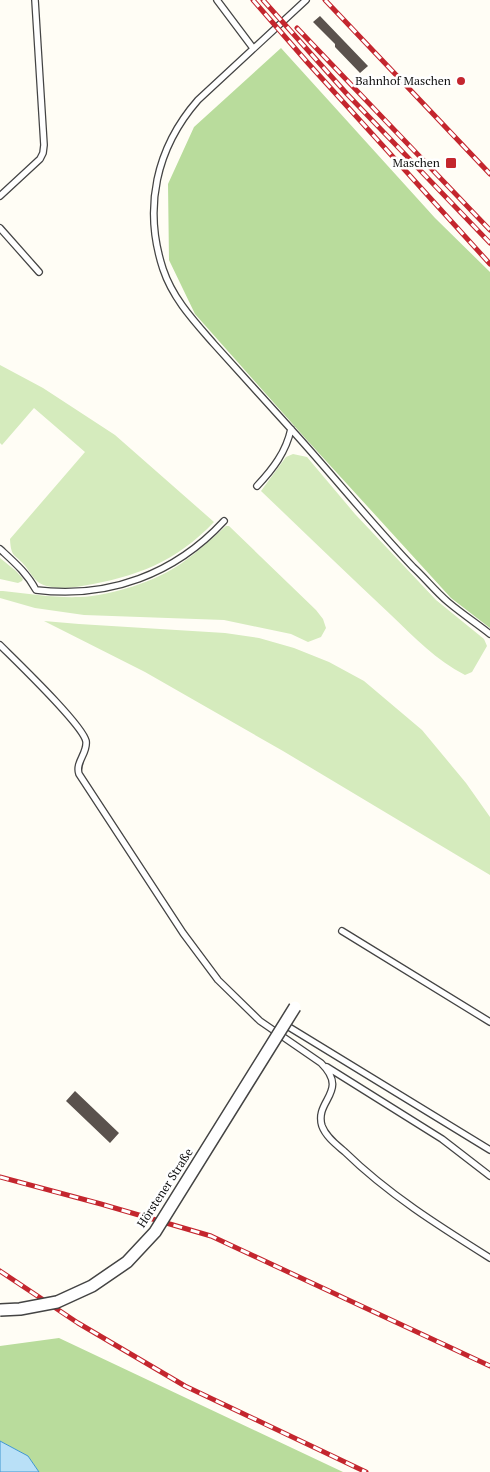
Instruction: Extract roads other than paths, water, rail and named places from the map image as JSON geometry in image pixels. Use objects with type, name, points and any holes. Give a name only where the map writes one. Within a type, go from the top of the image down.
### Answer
[{"type":"street","name":"Hörstener Straße","points":[[0,1310],[20,1309],[57,1302],[92,1286],[127,1262],[154,1232],[295,1007]]},
{"type":"lane","points":[[0,196],[40,160],[43,153],[35,0]]},
{"type":"lane","points":[[217,0],[253,48]]},
{"type":"lane","points":[[306,0],[198,100],[176,128],[162,160],[157,180],[153,216],[159,254],[171,288],[179,302],[217,348],[291,429],[383,535],[447,602],[490,634]]},
{"type":"lane","points":[[0,228],[39,272]]},
{"type":"lane","points":[[257,486],[280,458],[291,429]]},
{"type":"lane","points":[[0,549],[19,566],[36,590],[84,592],[123,584],[159,571],[193,550],[224,521]]},
{"type":"lane","points":[[0,645],[83,733],[86,739],[86,746],[77,768],[79,774],[199,956],[218,980],[249,1011],[291,1044],[442,1139],[490,1176]]},
{"type":"lane","points":[[342,931],[490,1022]]},
{"type":"lane","points":[[284,1024],[490,1150]]},
{"type":"lane","points":[[321,1064],[332,1078],[331,1093],[321,1116],[322,1127],[329,1137],[386,1189],[490,1258]]},
{"type":"water","points":[[0,1441],[28,1456],[39,1472],[0,1472]]},
{"type":"railway","points":[[253,0],[490,264]]},
{"type":"railway","points":[[263,0],[347,94],[490,243]]},
{"type":"railway","points":[[325,0],[490,174]]},
{"type":"railway","points":[[297,28],[490,230]]},
{"type":"railway","points":[[0,1177],[211,1236],[490,1366]]},
{"type":"railway","points":[[0,1271],[78,1323],[185,1386],[366,1472]]},
{"type":"place","name":"Bahnhof Maschen","points":[[461,81]]},
{"type":"place","name":"Maschen","points":[[451,163]]}]
